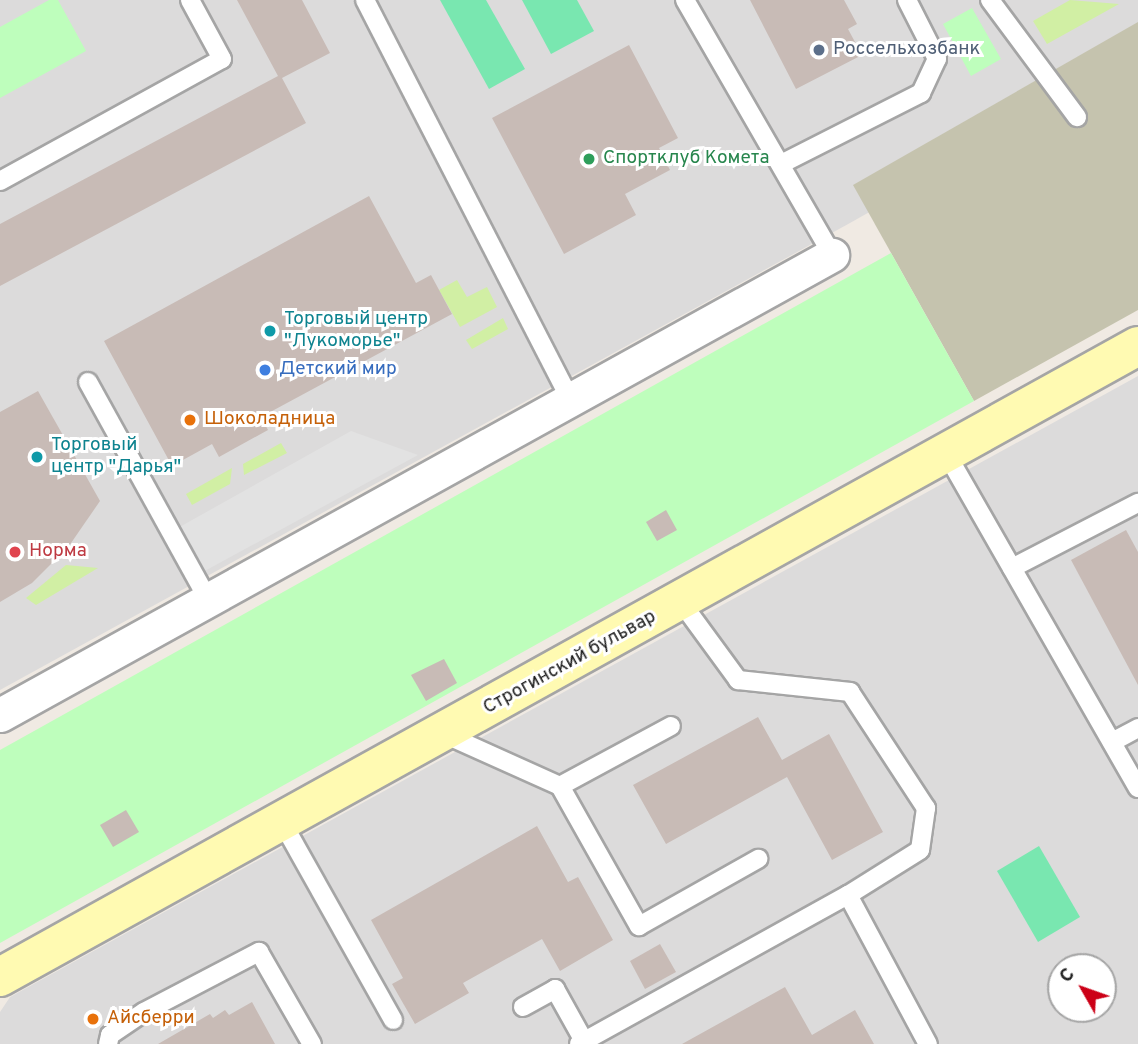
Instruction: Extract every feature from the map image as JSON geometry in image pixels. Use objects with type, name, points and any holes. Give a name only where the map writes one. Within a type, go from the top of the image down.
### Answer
[{"type":"street","points":[[0,715],[832,256]]},
{"type":"street","name":"Строгинский бульвар","points":[[1,976],[681,602],[1138,346]]},
{"type":"lane","points":[[0,181],[222,59],[190,0]]},
{"type":"lane","points":[[365,0],[570,400]]},
{"type":"lane","points":[[685,0],[783,163],[832,256]]},
{"type":"lane","points":[[783,163],[920,93],[937,60],[907,0]]},
{"type":"lane","points":[[990,0],[1077,117]]},
{"type":"lane","points":[[88,382],[208,599]]},
{"type":"lane","points":[[947,453],[1138,788]]},
{"type":"lane","points":[[1012,568],[1138,503]]},
{"type":"lane","points":[[523,1007],[555,989],[581,1043],[848,895],[920,850],[926,808],[850,692],[737,680],[681,602]]},
{"type":"lane","points":[[560,786],[671,726]]},
{"type":"lane","points":[[1112,742],[1138,727]]},
{"type":"lane","points":[[442,733],[560,786],[639,926],[758,859]]},
{"type":"lane","points":[[282,822],[393,1020]]},
{"type":"lane","points":[[848,895],[928,1044]]},
{"type":"lane","points":[[108,1044],[110,1035],[144,1012],[259,952],[312,1044]]},
{"type":"shaded area","points":[[0,0],[1138,0],[1138,52],[1079,94],[850,223],[0,690]]},
{"type":"shaded area","points":[[1138,22],[1138,310],[974,401],[853,185]]},
{"type":"shaded area","points":[[1138,376],[1138,1044],[0,1044],[0,1012],[10,997]]},
{"type":"shaded area","points":[[351,431],[418,455],[201,573],[176,529]]},
{"type":"green space","points":[[49,0],[58,0],[86,51],[0,98],[0,27]]},
{"type":"green space","points":[[440,0],[486,0],[525,69],[489,89]]},
{"type":"green space","points":[[522,0],[577,0],[594,31],[551,54]]},
{"type":"green space","points":[[1070,0],[1119,4],[1047,44],[1033,21]]},
{"type":"green space","points":[[972,8],[1001,59],[971,76],[943,24]]},
{"type":"green space","points":[[891,253],[974,401],[0,943],[0,750]]},
{"type":"green space","points":[[457,280],[467,297],[487,287],[497,307],[460,327],[439,290]]},
{"type":"green space","points":[[503,318],[508,329],[472,349],[466,340]]},
{"type":"green space","points":[[281,443],[287,453],[244,475],[243,464]]},
{"type":"green space","points":[[232,468],[230,484],[192,505],[186,494]]},
{"type":"green space","points":[[66,565],[98,568],[36,605],[26,598]]},
{"type":"green space","points":[[1039,846],[1080,917],[1038,942],[997,871]]},
{"type":"building","points":[[237,0],[302,0],[330,53],[282,78],[306,123],[0,286],[0,224],[278,76]]},
{"type":"building","points":[[750,0],[844,0],[857,24],[848,29],[862,55],[796,89]]},
{"type":"building","name":"Спортклуб Комета","points":[[629,45],[678,138],[659,148],[670,170],[625,194],[636,215],[564,254],[492,118]]},
{"type":"building","name":"Торговый центр \"Лукоморье\"","points":[[369,196],[416,283],[431,275],[452,314],[261,417],[268,430],[219,457],[212,444],[172,466],[104,341]]},
{"type":"building","name":"Торговый центр \"Дарья\"","points":[[38,391],[100,501],[69,546],[32,583],[0,602],[0,412]]},
{"type":"building","points":[[666,510],[677,530],[657,541],[646,522]]},
{"type":"building","points":[[1126,530],[1138,552],[1138,685],[1071,560]]},
{"type":"building","points":[[444,659],[457,683],[426,701],[411,675]]},
{"type":"building","points":[[758,717],[782,760],[829,734],[883,832],[832,860],[787,777],[666,844],[633,785]]},
{"type":"building","points":[[126,810],[139,832],[113,847],[100,825]]},
{"type":"building","points":[[537,826],[568,882],[578,877],[613,940],[560,971],[542,939],[463,983],[469,993],[415,1024],[392,984],[403,978],[371,920]]},
{"type":"building","points":[[660,944],[676,972],[645,989],[630,961]]},
{"type":"building","points":[[785,987],[812,1035],[855,1010],[874,1044],[682,1044]]},
{"type":"building","points":[[252,1002],[275,1044],[158,1044],[210,1014],[213,1018],[225,1010],[229,1015]]},
{"type":"place","name":"Россельхозбанк","points":[[819,50]]},
{"type":"place","name":"Спортклуб Комета","points":[[589,159]]},
{"type":"place","name":"Торговый центр \"Лукоморье\"","points":[[270,331]]},
{"type":"place","name":"Детский мир","points":[[265,370]]},
{"type":"place","name":"Шоколадница","points":[[190,420]]},
{"type":"place","name":"Торговый центр \"Дарья\"","points":[[37,457]]},
{"type":"place","name":"Норма","points":[[15,552]]},
{"type":"place","name":"Айсберри","points":[[93,1019]]}]
